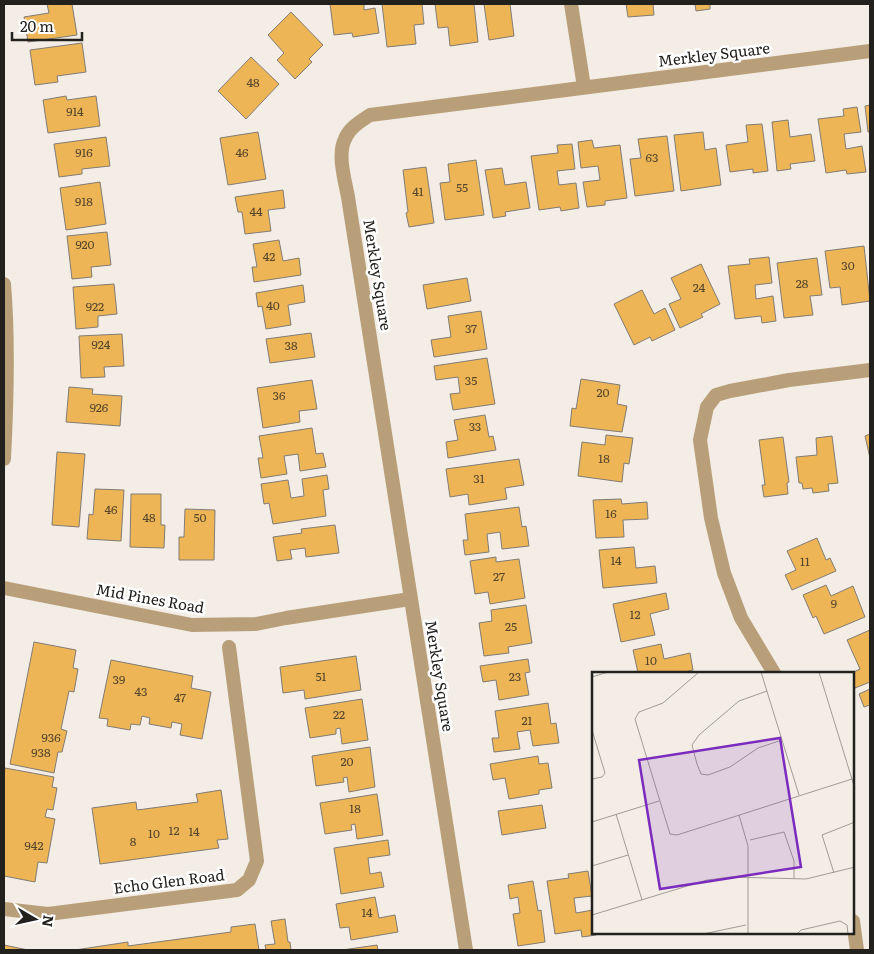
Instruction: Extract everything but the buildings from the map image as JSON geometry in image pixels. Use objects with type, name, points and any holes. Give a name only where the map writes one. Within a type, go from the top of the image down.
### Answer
[{"type":"street","points":[[571,4],[584,87]]},
{"type":"street","name":"Merkley Square","points":[[466,950],[348,197],[342,170],[344,139],[354,126],[370,115],[870,51]]},
{"type":"street","points":[[4,284],[8,324],[4,460]]},
{"type":"street","points":[[773,672],[741,618],[724,573],[711,518],[700,440],[707,407],[716,395],[730,391],[789,380],[870,370]]},
{"type":"street","name":"Mid Pines Road","points":[[4,588],[192,625],[256,624],[410,599]]},
{"type":"street","name":"Echo Glen Road","points":[[4,909],[48,914],[237,890],[249,880],[257,861],[230,647]]},
{"type":"street","points":[[854,928],[857,950]]}]
